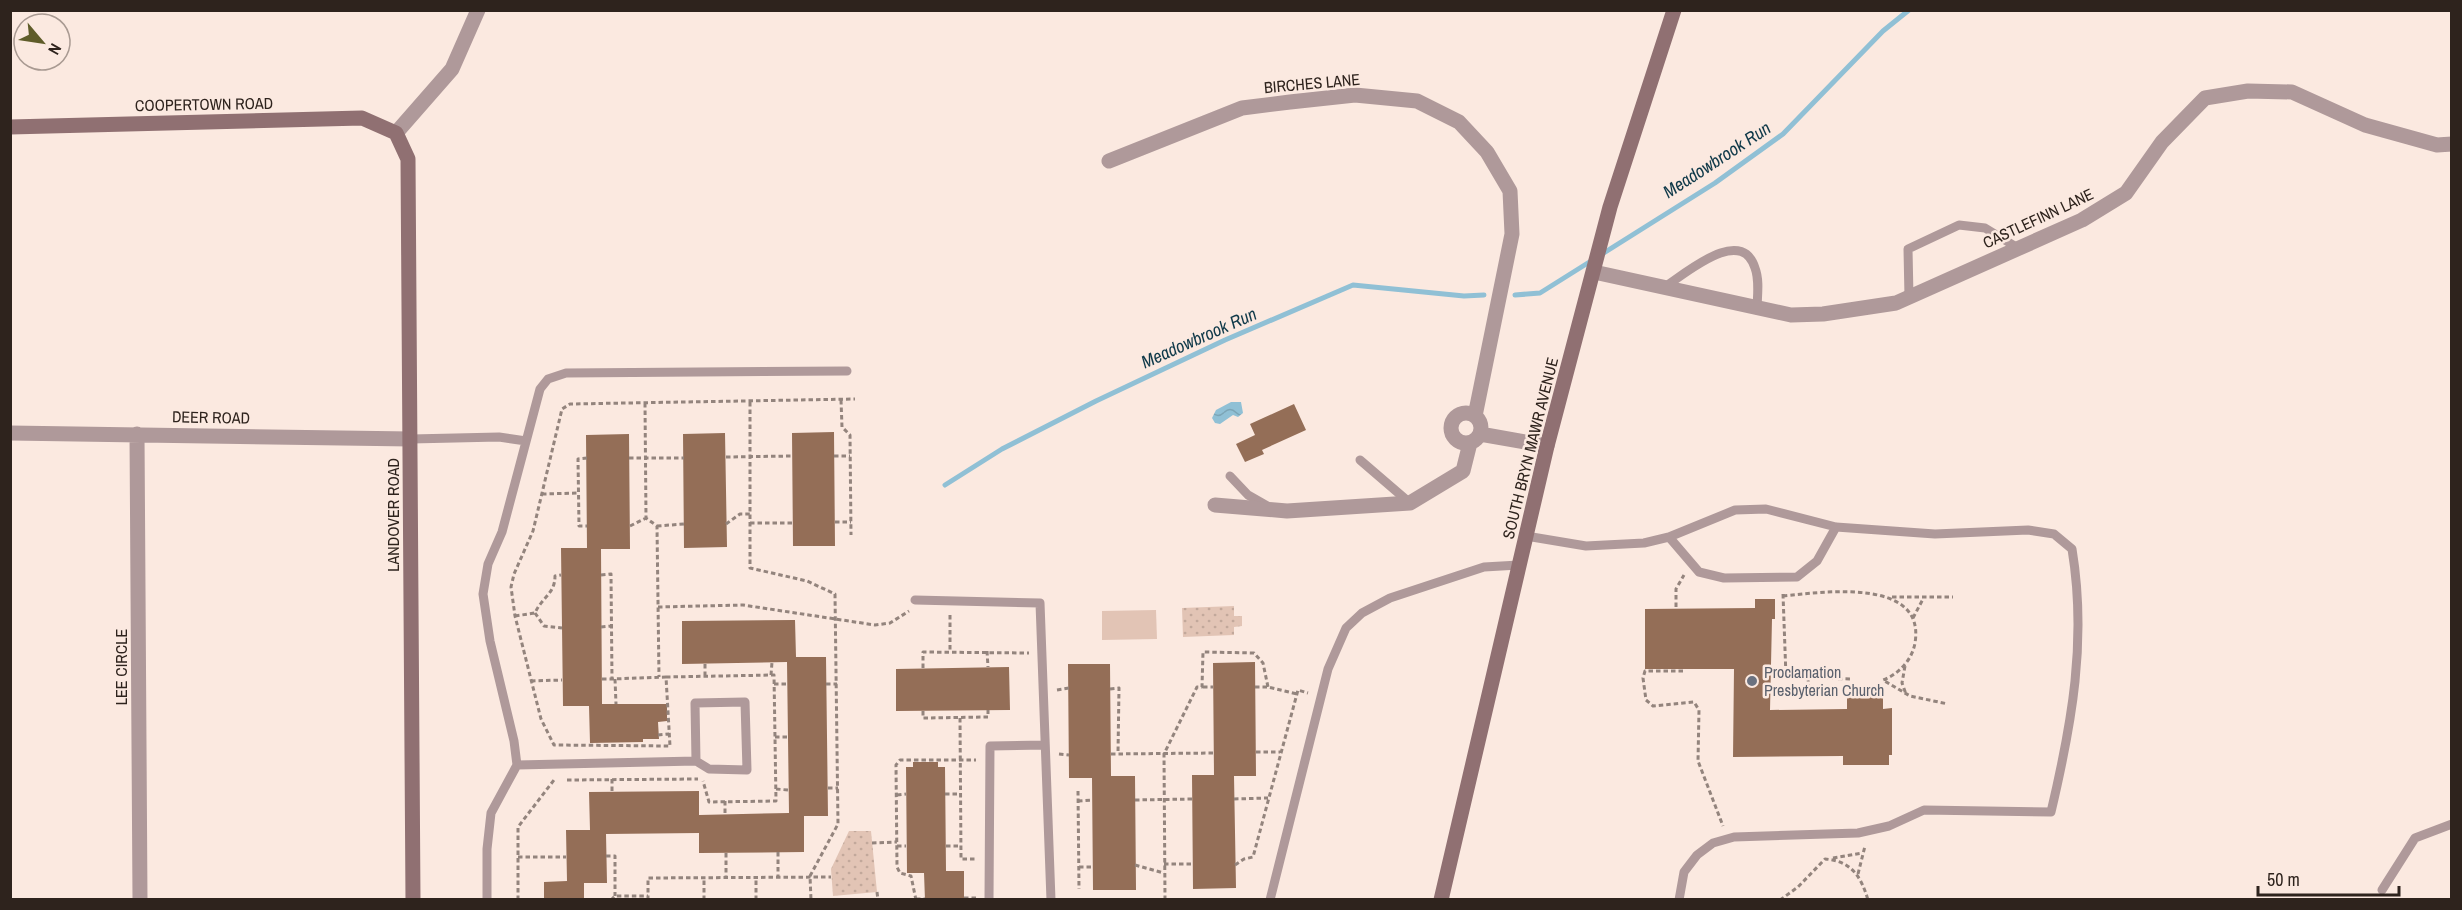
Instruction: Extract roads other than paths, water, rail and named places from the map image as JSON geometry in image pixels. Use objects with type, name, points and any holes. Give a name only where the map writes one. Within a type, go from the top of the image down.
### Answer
[{"type":"street","points":[[396,133],[452,69],[478,10]]},
{"type":"street","name":"SOUTH BRYN MAWR AVENUE","points":[[1441,900],[1547,446],[1596,268],[1610,207],[1674,10]]},
{"type":"street","name":"CASTLEFINN LANE","points":[[1596,268],[1663,288],[1757,310],[1791,315],[1823,314],[1896,303],[2082,220],[2126,193],[2162,142],[2205,98],[2248,91],[2292,92],[2365,125],[2437,145],[2451,144]]},
{"type":"street","name":"BIRCHES LANE","points":[[1109,161],[1242,108],[1290,102],[1355,95],[1417,101],[1459,122],[1487,152],[1510,190],[1512,234],[1475,416],[1480,421],[1475,439]]},
{"type":"street","name":"COOPERTOWN ROAD","points":[[10,127],[362,118],[396,133]]},
{"type":"street","name":"LANDOVER ROAD","points":[[396,133],[408,159],[413,900]]},
{"type":"street","points":[[1475,416],[1462,413],[1456,416],[1451,428],[1457,440],[1475,439],[1547,446]]},
{"type":"street","name":"DEER ROAD","points":[[10,433],[411,439]]},
{"type":"street","name":"LEE CIRCLE","points":[[137,434],[140,900]]},
{"type":"street","points":[[1215,505],[1274,510],[1410,503],[1463,471],[1475,439]]},
{"type":"lane","points":[[1909,297],[1908,249],[1959,225],[1985,228],[2018,248]]},
{"type":"lane","points":[[1663,288],[1717,253],[1734,250],[1750,259],[1755,266],[1757,310]]},
{"type":"lane","points":[[487,900],[487,849],[491,813],[517,765],[514,741],[490,641],[483,594],[489,564],[502,532],[540,389],[548,379],[566,373],[847,371]]},
{"type":"lane","points":[[411,439],[499,437],[526,441]]},
{"type":"lane","points":[[1360,460],[1410,503]]},
{"type":"lane","points":[[1230,476],[1248,495],[1274,510]]},
{"type":"lane","points":[[1526,536],[1586,546],[1644,543],[1669,537],[1735,510],[1766,509],[1836,527],[1935,534],[2028,530],[2054,534],[2072,549],[2078,584],[2078,654],[2071,728],[2051,812],[1924,810],[1889,826],[1864,832],[1728,839],[1713,843],[1697,855],[1683,872],[1679,900]]},
{"type":"lane","points":[[1669,537],[1699,572],[1724,578],[1797,577],[1817,561],[1836,527]]},
{"type":"lane","points":[[1270,900],[1328,669],[1346,628],[1362,613],[1390,598],[1484,567],[1520,565]]},
{"type":"lane","points":[[915,600],[1040,603],[1051,900]]},
{"type":"lane","points":[[517,765],[696,761],[709,769],[747,770],[745,702],[695,703],[696,761]]},
{"type":"lane","points":[[989,900],[990,746],[1044,745]]},
{"type":"lane","points":[[2382,890],[2415,838],[2451,824]]},
{"type":"water","points":[[1231,402],[1241,402],[1243,413],[1238,417],[1233,415],[1220,424],[1215,423],[1212,418],[1216,410]]},
{"type":"waterway","name":"Meadowbrook Run","points":[[1602,254],[1715,183],[1783,134],[1883,31],[1909,10]]},
{"type":"waterway","name":"Meadowbrook Run","points":[[1515,295],[1540,293],[1591,261]]},
{"type":"waterway","name":"Meadowbrook Run","points":[[945,485],[1002,449],[1096,401],[1225,340],[1353,285],[1464,296],[1484,295]]},
{"type":"place","name":"Proclamation Presbyterian Church","points":[[1752,681]]}]
